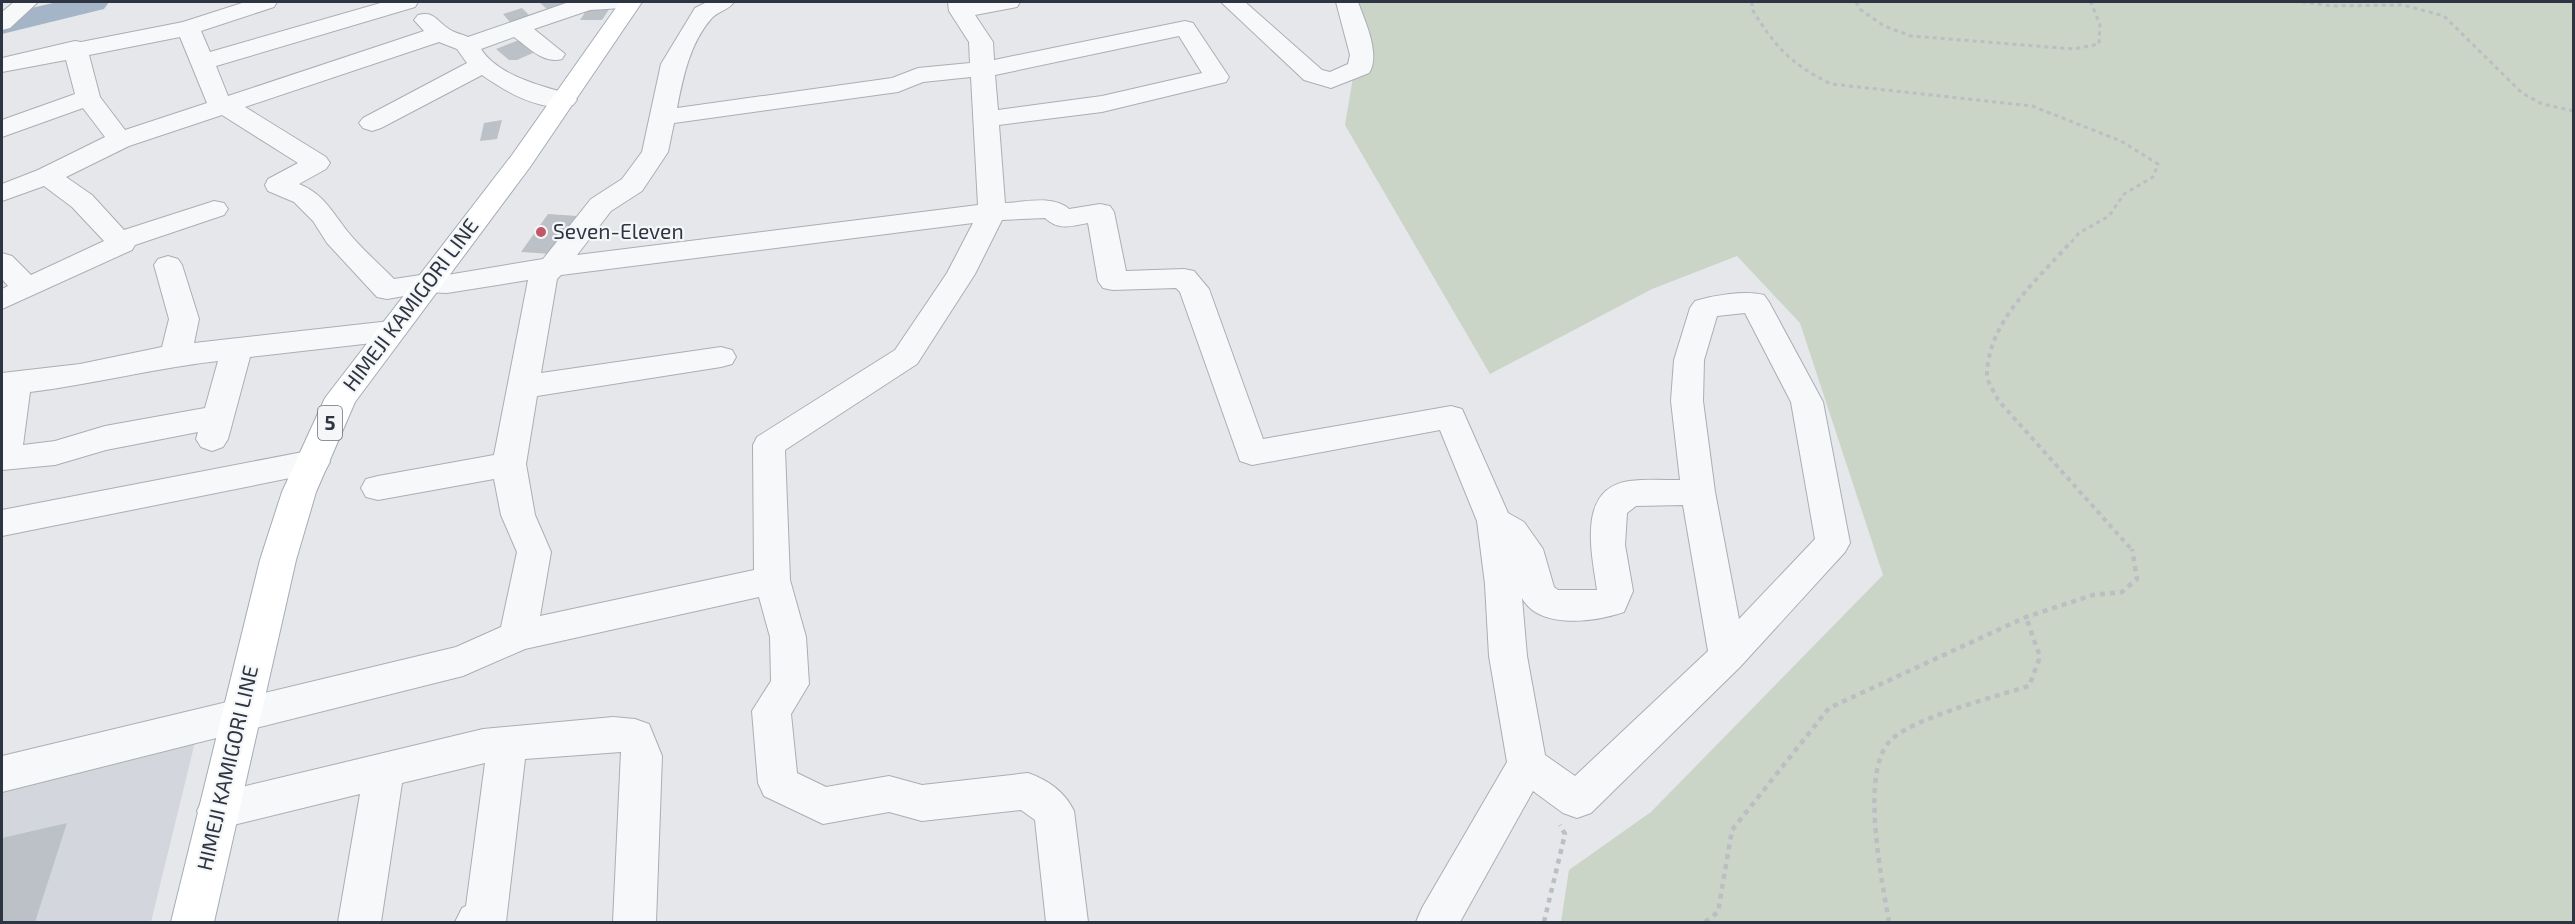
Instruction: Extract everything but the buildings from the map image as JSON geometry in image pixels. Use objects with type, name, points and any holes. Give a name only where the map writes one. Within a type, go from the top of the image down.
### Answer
[{"type":"main road","name":"HIMEJI KAMIGORI LINE","points":[[192,922],[238,718],[278,560],[313,462],[341,398],[521,161],[631,2]]},
{"type":"street","points":[[2,23],[27,2]]},
{"type":"street","points":[[2,65],[75,48],[188,28],[266,2]]},
{"type":"street","points":[[203,62],[407,2]]},
{"type":"street","points":[[412,2],[440,34],[476,55],[511,85],[533,96],[564,100]]},
{"type":"street","points":[[372,123],[517,28],[587,3],[631,2]]},
{"type":"street","points":[[518,636],[534,552],[515,504],[509,465],[543,278],[601,205],[632,185],[655,152],[664,117],[673,64],[704,13],[723,2]]},
{"type":"street","points":[[1009,2],[960,6],[981,42],[988,119],[992,212],[961,274],[906,357],[769,445],[772,580],[788,637],[790,684],[771,711],[778,783],[823,807],[889,794],[922,803],[1028,791],[1054,811],[1067,922]]},
{"type":"street","points":[[1232,2],[1313,75],[1331,81],[1360,68],[1362,55],[1347,2]]},
{"type":"street","points":[[188,28],[216,97],[222,104],[318,163],[278,185],[303,196],[324,216],[337,237],[387,290],[427,283],[447,284],[552,267],[992,212],[1052,209],[1063,219],[1100,212],[1113,281],[1184,278],[1194,289],[1252,453],[1451,417],[1494,521],[1503,584],[1508,656],[1527,764],[1437,922]]},
{"type":"street","points":[[517,28],[553,54]]},
{"type":"street","points":[[664,117],[898,85],[918,75],[984,69],[1185,28],[1217,77],[1102,105],[988,119]]},
{"type":"street","points":[[2,193],[47,176],[120,140],[222,104],[440,34]]},
{"type":"street","points":[[75,48],[88,98],[120,140]]},
{"type":"street","points":[[2,129],[88,98]]},
{"type":"street","points":[[2,300],[122,244],[82,201],[47,176]]},
{"type":"street","points":[[120,241],[214,209]]},
{"type":"street","points":[[2,262],[27,288]]},
{"type":"street","points":[[168,265],[184,318],[176,355]]},
{"type":"street","points":[[1527,764],[1577,800],[1727,656],[1833,543],[1807,402],[1754,302],[1705,308],[1689,360],[1687,400],[1698,492],[1727,656]]},
{"type":"street","points":[[237,348],[215,429],[105,438],[55,453],[5,459],[9,383],[80,375],[176,355],[237,348],[390,331]]},
{"type":"street","points":[[523,387],[721,357]]},
{"type":"street","points":[[2,523],[313,462]]},
{"type":"street","points":[[378,488],[509,465]]},
{"type":"street","points":[[1494,521],[1512,531],[1526,549],[1538,594],[1550,604],[1601,605],[1611,602],[1615,591],[1608,545],[1610,508],[1628,494],[1698,492]]},
{"type":"street","points":[[2,774],[463,661],[518,636],[772,580]]},
{"type":"street","points":[[217,811],[483,746],[613,734],[635,736],[642,756],[635,922]]},
{"type":"street","points":[[477,922],[485,921],[507,743]]},
{"type":"street","points":[[360,922],[384,770]]},
{"type":"path","points":[[1705,922],[1718,912],[1732,830],[1829,708],[2026,617],[2093,595],[2122,592],[2137,579],[2132,549],[1998,399],[1987,376],[1994,339],[2017,303],[2079,233],[2109,216],[2124,194],[2153,177],[2158,164],[2121,141],[2032,106],[1831,84],[1801,70],[1777,50],[1752,9],[1752,2]]},
{"type":"path","points":[[1856,2],[1861,10],[1884,26],[1911,36],[2074,49],[2099,44],[2100,25],[2091,2]]},
{"type":"path","points":[[2302,2],[2332,6],[2403,5],[2444,16],[2522,93],[2542,104],[2574,111]]},
{"type":"path","points":[[1889,922],[1878,850],[1875,774],[1889,741],[1933,718],[2029,687],[2040,657],[2026,617]]},
{"type":"path","points":[[1544,922],[1565,834],[1554,814]]},
{"type":"shaded area","points":[[1351,2],[2573,2],[2573,922],[1561,922],[1569,870],[1651,812],[1883,575],[1800,323],[1737,256],[1652,289],[1490,374],[1345,125],[1359,42]]},
{"type":"shaded area","points":[[195,742],[151,922],[2,922],[2,787]]},
{"type":"waterway","points":[[2,25],[93,2]]},
{"type":"place","name":"Seven-Eleven","points":[[541,232]]}]
